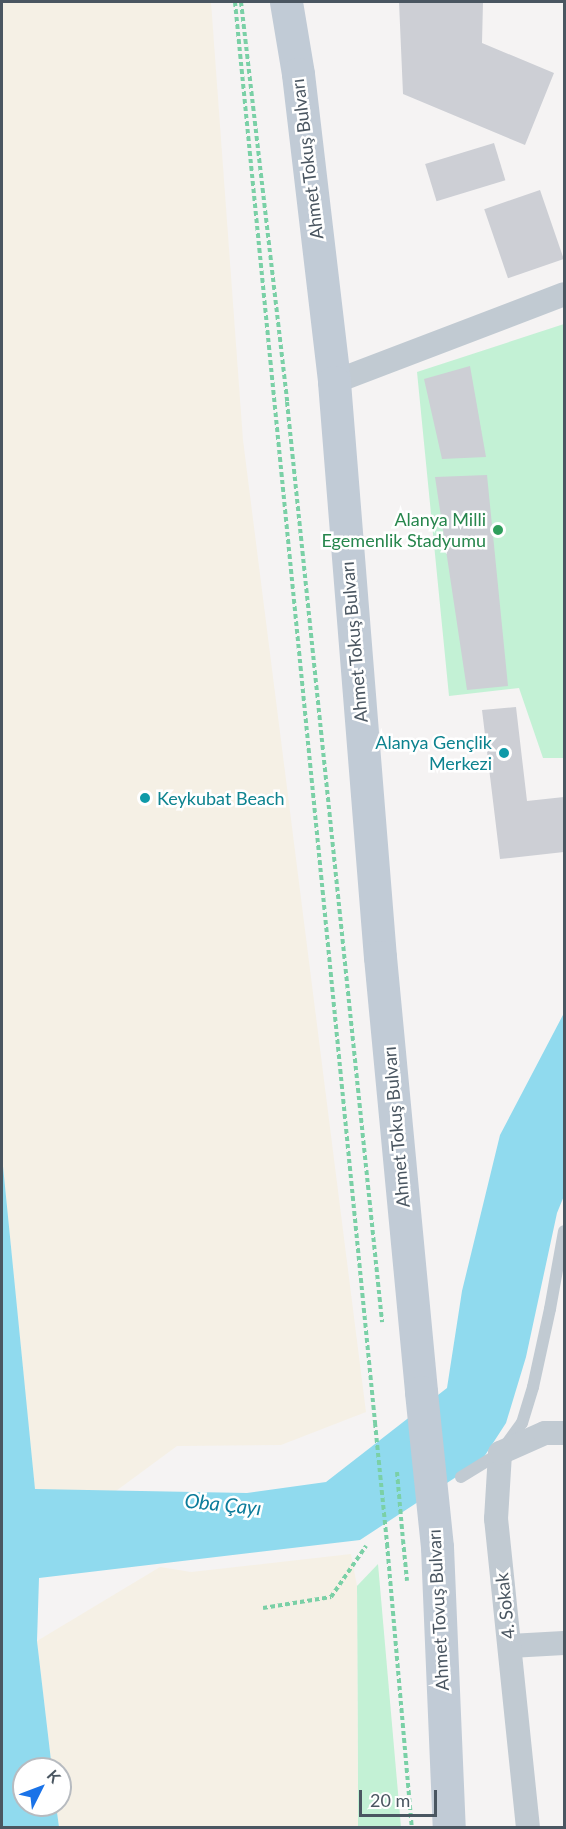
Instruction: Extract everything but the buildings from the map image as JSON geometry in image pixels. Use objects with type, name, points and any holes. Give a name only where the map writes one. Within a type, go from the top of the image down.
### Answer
[{"type":"main road","name":"Ahmet Tokuş Bulvarı","points":[[286,2],[298,74],[333,382],[378,934],[421,1392]]},
{"type":"main road","name":"Ahmet Tovuş Bulvarı","points":[[421,1392],[436,1547],[449,1827]]},
{"type":"street","points":[[333,382],[564,294]]},
{"type":"street","points":[[500,1453],[545,1433],[564,1433]]},
{"type":"street","name":"4. Sokak","points":[[500,1453],[496,1519],[528,1827]]},
{"type":"street","points":[[510,1646],[564,1643]]},
{"type":"lane","points":[[461,1477],[500,1453],[522,1423],[533,1387],[564,1231]]},
{"type":"path","points":[[235,2],[387,1544],[412,1827]]},
{"type":"path","points":[[241,2],[287,402],[383,1327]]},
{"type":"path","points":[[396,1464],[403,1540]]},
{"type":"path","points":[[263,1608],[331,1597],[366,1546]]},
{"type":"green space","name":"Alanya Milli Egemenlik Stadyumu","points":[[564,324],[564,758],[543,758],[519,688],[449,696],[417,372]]},
{"type":"green space","points":[[378,1564],[401,1827],[358,1827],[357,1586]]},
{"type":"sand","name":"Keykubat Beach","points":[[2,2],[211,2],[243,440],[366,1412],[281,1445],[177,1446],[40,1547],[2,1156]]},
{"type":"sand","points":[[351,1554],[357,1586],[358,1827],[59,1827],[58,1817],[72,1817],[72,1757],[51,1757],[37,1641],[160,1567],[191,1572]]},
{"type":"water","name":"Oba Çayı","points":[[564,1013],[564,1196],[557,1213],[526,1357],[506,1423],[482,1460],[360,1540],[39,1578],[37,1641],[51,1757],[12,1757],[12,1817],[58,1817],[59,1827],[2,1827],[2,1156],[35,1489],[247,1493],[326,1482],[447,1388],[462,1291],[500,1135]]},
{"type":"place","name":"Alanya Milli Egemenlik Stadyumu","points":[[498,530]]},
{"type":"place","name":"Alanya Gençlik Merkezi","points":[[504,753]]},
{"type":"place","name":"Keykubat Beach","points":[[145,798]]}]
